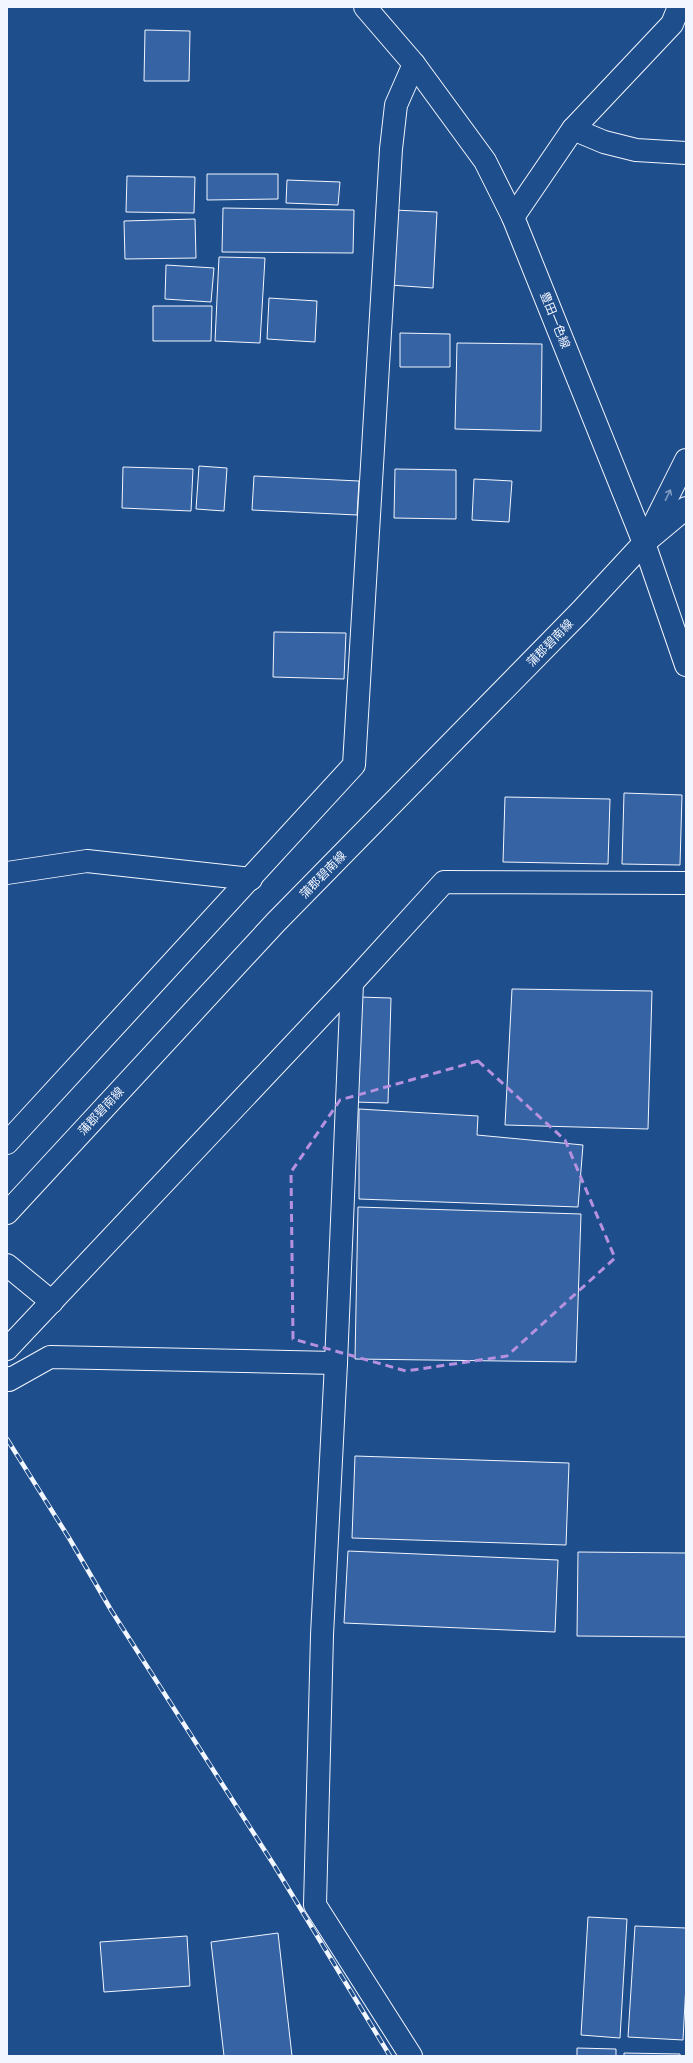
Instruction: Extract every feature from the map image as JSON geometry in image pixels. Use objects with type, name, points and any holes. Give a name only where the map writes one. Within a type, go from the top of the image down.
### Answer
[{"type":"street","points":[[513,217],[572,129],[672,24],[679,7]]},
{"type":"street","name":"豊田一色線","points":[[373,9],[485,161],[513,217],[644,543],[686,666]]},
{"type":"street","points":[[7,1143],[251,879],[354,765],[391,149],[396,105],[414,64]]},
{"type":"street","points":[[572,129],[604,142],[636,150],[686,153]]},
{"type":"street","name":"蒲郡碧南線","points":[[644,543],[686,460]]},
{"type":"street","name":"蒲郡碧南線","points":[[7,1212],[276,922],[576,617],[644,543],[686,508]]},
{"type":"street","points":[[7,873],[87,861],[251,879]]},
{"type":"street","points":[[7,1349],[352,983],[444,882],[686,883]]},
{"type":"street","points":[[352,983],[336,1363],[322,1635],[315,1904],[411,2056]]},
{"type":"street","points":[[7,1265],[52,1302]]},
{"type":"street","points":[[7,1378],[8,1380],[50,1356],[336,1363]]},
{"type":"highlighted area","points":[[478,1061],[565,1140],[615,1258],[507,1356],[406,1371],[293,1339],[291,1172],[340,1100]]},
{"type":"building","points":[[145,30],[190,31],[189,81],[144,81]]},
{"type":"building","points":[[207,174],[278,174],[278,199],[207,200]]},
{"type":"building","points":[[127,176],[195,177],[194,213],[126,212]]},
{"type":"building","points":[[287,180],[340,182],[338,205],[286,203]]},
{"type":"building","points":[[223,208],[354,210],[353,253],[222,252]]},
{"type":"building","points":[[394,210],[437,212],[433,288],[390,285]]},
{"type":"building","points":[[195,219],[196,258],[125,259],[124,221]]},
{"type":"building","points":[[219,257],[265,258],[260,343],[215,341]]},
{"type":"building","points":[[166,265],[214,268],[211,302],[165,299]]},
{"type":"building","points":[[269,298],[317,301],[315,342],[267,339]]},
{"type":"building","points":[[153,306],[212,306],[211,341],[153,341]]},
{"type":"building","points":[[400,333],[450,334],[450,367],[400,367]]},
{"type":"building","points":[[457,343],[542,344],[541,431],[455,429]]},
{"type":"building","points":[[199,466],[227,468],[224,511],[196,509]]},
{"type":"building","points":[[123,467],[193,469],[191,511],[122,508]]},
{"type":"building","points":[[395,469],[456,470],[456,519],[394,518]]},
{"type":"building","points":[[254,476],[359,481],[357,515],[252,510]]},
{"type":"building","points":[[474,479],[512,481],[509,522],[472,520]]},
{"type":"building","points":[[274,632],[346,633],[344,679],[273,677]]},
{"type":"building","points":[[624,793],[682,795],[680,865],[622,864]]},
{"type":"building","points":[[505,797],[610,799],[608,864],[503,862]]},
{"type":"building","points":[[512,989],[652,991],[648,1129],[505,1125]]},
{"type":"building","points":[[358,997],[391,998],[388,1103],[355,1102]]},
{"type":"building","points":[[359,1109],[478,1116],[477,1135],[583,1145],[578,1207],[359,1199]]},
{"type":"building","points":[[358,1207],[581,1214],[576,1362],[355,1359]]},
{"type":"building","points":[[355,1456],[569,1463],[566,1545],[352,1538]]},
{"type":"building","points":[[348,1551],[558,1560],[555,1632],[344,1623]]},
{"type":"building","points":[[578,1552],[686,1553],[686,1637],[577,1636]]},
{"type":"building","points":[[588,1917],[627,1919],[620,2038],[581,2035]]},
{"type":"building","points":[[635,1926],[686,1928],[686,1984],[683,2040],[628,2037]]},
{"type":"building","points":[[278,1933],[292,2056],[224,2056],[211,1942]]},
{"type":"building","points":[[187,1936],[190,1986],[104,1992],[100,1942]]},
{"type":"building","points":[[577,2048],[616,2049],[616,2056],[577,2056]]},
{"type":"building","points":[[624,2053],[680,2054],[680,2056],[624,2056]]},
{"type":"railway","points":[[7,1439],[69,1538],[111,1610],[274,1865],[390,2056]]}]
